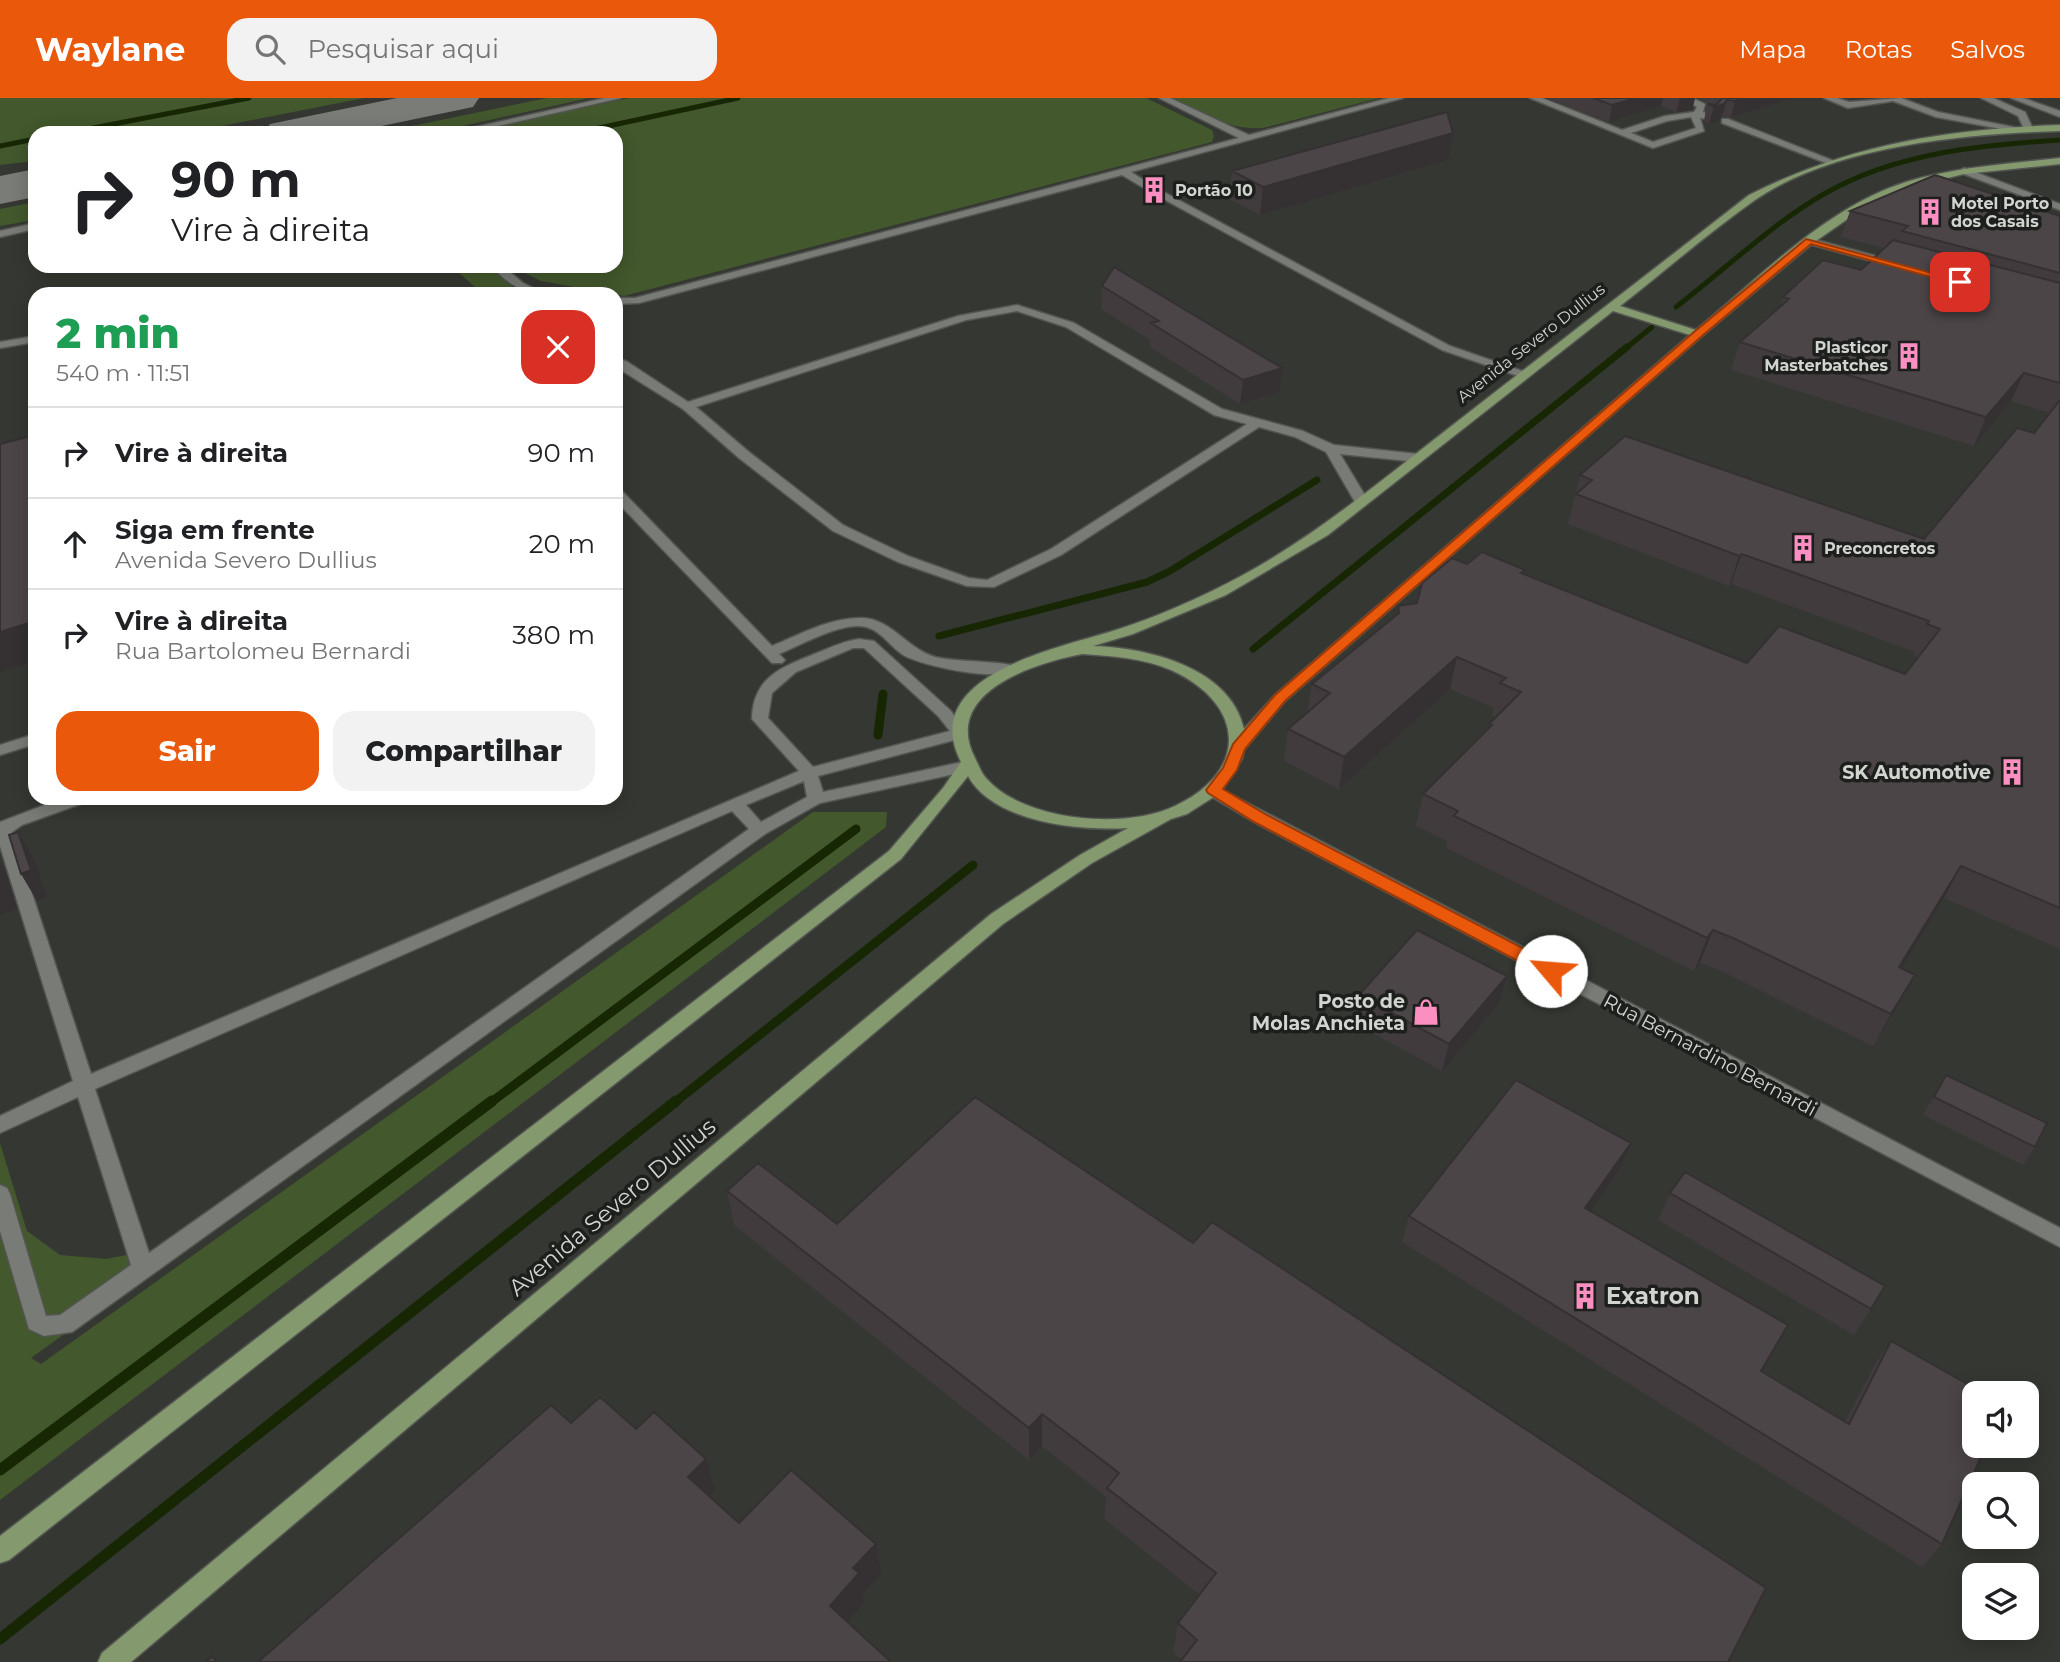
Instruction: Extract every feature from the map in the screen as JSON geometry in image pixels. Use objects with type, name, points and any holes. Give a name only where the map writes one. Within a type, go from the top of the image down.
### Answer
[{"type":"main road","name":"Avenida Severo Dullius","points":[[1047,655],[1128,631],[1221,592],[1323,532],[1754,197],[1786,178],[1829,161],[1882,147],[1941,137],[2060,128]]},
{"type":"main road","points":[[1238,747],[1237,725],[1227,705],[1208,685],[1183,669],[1152,657],[1118,651],[1082,650],[1047,655],[1012,668],[984,687],[966,709],[960,733],[967,766],[1000,798],[1028,812],[1061,821],[1097,826],[1131,824],[1164,816],[1191,805],[1213,790],[1230,770],[1238,747],[1280,698],[1698,334],[1809,241],[1858,207],[1908,185],[1964,171],[2060,162]]},
{"type":"main road","points":[[1611,307],[1698,334]]},
{"type":"main road","points":[[0,1551],[895,855],[949,792],[967,766]]},
{"type":"main road","name":"Avenida Severo Dullius","points":[[111,1662],[997,919],[1086,859],[1164,816]]},
{"type":"street","points":[[487,126],[617,98]]},
{"type":"street","points":[[1163,98],[1248,138]]},
{"type":"street","points":[[623,302],[1399,98]]},
{"type":"street","points":[[1534,98],[1653,145],[1701,129],[1695,119],[1702,106],[1685,98]]},
{"type":"street","points":[[1828,98],[1848,105],[1894,98],[1936,114],[2023,129],[2022,114]]},
{"type":"street","points":[[1985,98],[2022,114],[2043,108]]},
{"type":"street","points":[[2015,98],[2060,114]]},
{"type":"street","points":[[1622,133],[1678,114],[1710,116]]},
{"type":"street","points":[[1936,114],[1943,124],[1941,137]]},
{"type":"street","points":[[1725,121],[1829,161]]},
{"type":"street","points":[[1123,171],[1147,186]]},
{"type":"street","points":[[1964,171],[2060,207]]},
{"type":"street","points":[[1160,193],[1446,348],[1525,374]]},
{"type":"street","points":[[0,234],[28,228]]},
{"type":"street","points":[[1809,241],[1902,266]]},
{"type":"street","points":[[504,273],[523,287]]},
{"type":"street","points":[[687,406],[962,318],[1017,308],[1070,325],[1218,412],[1299,433],[1331,449],[1418,458]]},
{"type":"street","points":[[0,345],[28,341]]},
{"type":"street","points":[[623,365],[687,406],[744,455],[838,528],[902,559],[967,582],[989,584],[1056,552],[1257,423]]},
{"type":"street","points":[[1331,449],[1362,502]]},
{"type":"street","points":[[623,500],[786,670]]},
{"type":"street","points":[[769,652],[859,622],[882,629],[911,653],[975,667],[1012,668]]},
{"type":"street","points":[[0,1125],[735,803],[810,773],[960,733],[944,713],[869,644],[852,644],[786,670],[766,689],[761,701],[760,719],[810,773],[815,785],[815,799]]},
{"type":"street","points":[[0,750],[28,740]]},
{"type":"street","points":[[0,1194],[37,1322],[44,1326],[64,1325],[759,830],[815,799],[967,766]]},
{"type":"street","name":"Rua Bernardino Bernardi","points":[[1213,790],[1260,818],[2060,1238]]},
{"type":"street","points":[[735,803],[759,830]]},
{"type":"street","points":[[61,805],[16,821],[6,826],[4,832],[143,1269]]},
{"type":"green space","points":[[0,98],[364,98],[222,126],[28,126],[28,162],[0,165]]},
{"type":"green space","points":[[547,98],[589,98],[463,126],[412,126]]},
{"type":"green space","points":[[629,98],[1146,98],[1212,130],[1214,136],[1212,142],[624,296],[623,287],[574,287],[541,281],[524,273],[623,273],[623,126],[499,126]]},
{"type":"green space","points":[[1173,98],[1379,98],[1263,128],[1251,128],[1228,124]]},
{"type":"green space","points":[[28,203],[28,221],[0,226],[0,209]]},
{"type":"green space","points":[[459,273],[496,273],[513,287],[475,287]]},
{"type":"green space","points":[[813,812],[887,812],[886,827],[0,1500],[0,1143],[27,1231],[60,1255],[106,1259],[192,1242],[31,1358],[41,1364]]},
{"type":"building","points":[[1593,98],[1636,98],[1612,105]]},
{"type":"building","points":[[1722,98],[1744,98],[1727,100],[1714,107],[1708,104],[1716,105]]},
{"type":"building","points":[[1447,112],[1453,133],[1263,187],[1232,171]]},
{"type":"building","points":[[1935,175],[2060,216],[2060,273],[1902,231],[1908,226],[1850,211]]},
{"type":"building","points":[[1893,240],[2060,283],[2060,383],[2024,373],[1986,417],[1740,342],[1789,299],[1783,297],[1823,260],[1861,270]]},
{"type":"building","points":[[1114,267],[1282,368],[1243,380],[1151,323],[1159,321],[1102,286]]},
{"type":"building","points":[[2060,400],[2060,908],[1961,866],[1899,967],[1915,975],[1891,1014],[1733,938],[1713,930],[1707,938],[1454,816],[1458,811],[1423,794],[1521,692],[1500,683],[1506,678],[1457,657],[1344,757],[1288,729],[1330,693],[1312,684],[1399,613],[1398,606],[1417,603],[1422,583],[1452,558],[1467,564],[1482,552],[1525,570],[1521,573],[1747,663],[1779,626],[1905,674],[1940,629],[1927,624],[1929,621],[1742,554],[1739,556],[1576,494],[1592,480],[1580,475],[1625,436],[1924,539],[2017,428],[2034,433]]},
{"type":"building","points":[[28,437],[28,623],[0,632],[0,444]]},
{"type":"building","points":[[18,832],[31,870],[21,874],[9,835]]},
{"type":"building","points":[[1417,930],[1507,976],[1449,1044],[1359,995]]},
{"type":"building","points":[[1946,1075],[2047,1123],[2035,1147],[1934,1097]]},
{"type":"building","name":"Exatron","points":[[1516,1080],[1631,1143],[1585,1208],[1788,1325],[1761,1371],[1849,1424],[1891,1341],[1962,1381],[1962,1458],[1981,1458],[1974,1472],[1962,1472],[1962,1499],[1942,1544],[1409,1216]]},
{"type":"building","points":[[975,1097],[1193,1243],[1212,1222],[1766,1588],[1728,1662],[1180,1662],[1197,1640],[1178,1623],[1216,1573],[1107,1488],[1119,1473],[1042,1414],[1029,1428],[727,1191],[758,1163],[837,1224]]},
{"type":"building","points":[[1685,1172],[1885,1286],[1871,1309],[1670,1193]]},
{"type":"building","points":[[600,1397],[636,1429],[654,1412],[706,1459],[688,1477],[739,1523],[791,1470],[876,1544],[853,1568],[859,1573],[830,1606],[891,1662],[258,1662],[551,1405],[571,1423]]},
{"type":"building","points":[[212,1656],[217,1662],[206,1662]]},
{"type":"waterway","points":[[103,126],[249,98]]},
{"type":"waterway","points":[[608,126],[738,98]]},
{"type":"waterway","points":[[0,146],[28,140]]},
{"type":"waterway","points":[[1676,307],[1786,219],[1851,180],[1909,160],[1969,148],[2060,140]]},
{"type":"waterway","points":[[1625,349],[1652,327]]},
{"type":"waterway","points":[[1253,649],[1627,347]]},
{"type":"waterway","points":[[939,636],[1147,582],[1170,571],[1317,480]]},
{"type":"waterway","points":[[878,735],[883,694]]},
{"type":"waterway","points":[[490,1103],[856,829]]},
{"type":"waterway","points":[[674,1103],[973,865]]},
{"type":"waterway","points":[[0,1470],[492,1101]]},
{"type":"waterway","points":[[0,1639],[676,1101]]},
{"type":"taxiway","points":[[320,126],[459,98]]},
{"type":"taxiway","points":[[0,190],[28,184]]},
{"type":"place","name":"Portão 10","points":[[1154,190]]},
{"type":"place","name":"Motel Porto dos Casais","points":[[1930,212]]},
{"type":"place","name":"Plasticor Masterbatches","points":[[1909,356]]},
{"type":"place","name":"Preconcretos","points":[[1803,548]]},
{"type":"place","name":"SK Automotive","points":[[2012,772]]},
{"type":"place","name":"Posto de Molas Anchieta","points":[[1426,1012]]},
{"type":"place","name":"Exatron","points":[[1585,1296]]},
{"type":"route","points":[[1551,971],[1260,818],[1213,790],[1230,770],[1238,747],[1280,698],[1698,334],[1809,241],[1960,282]]}]
